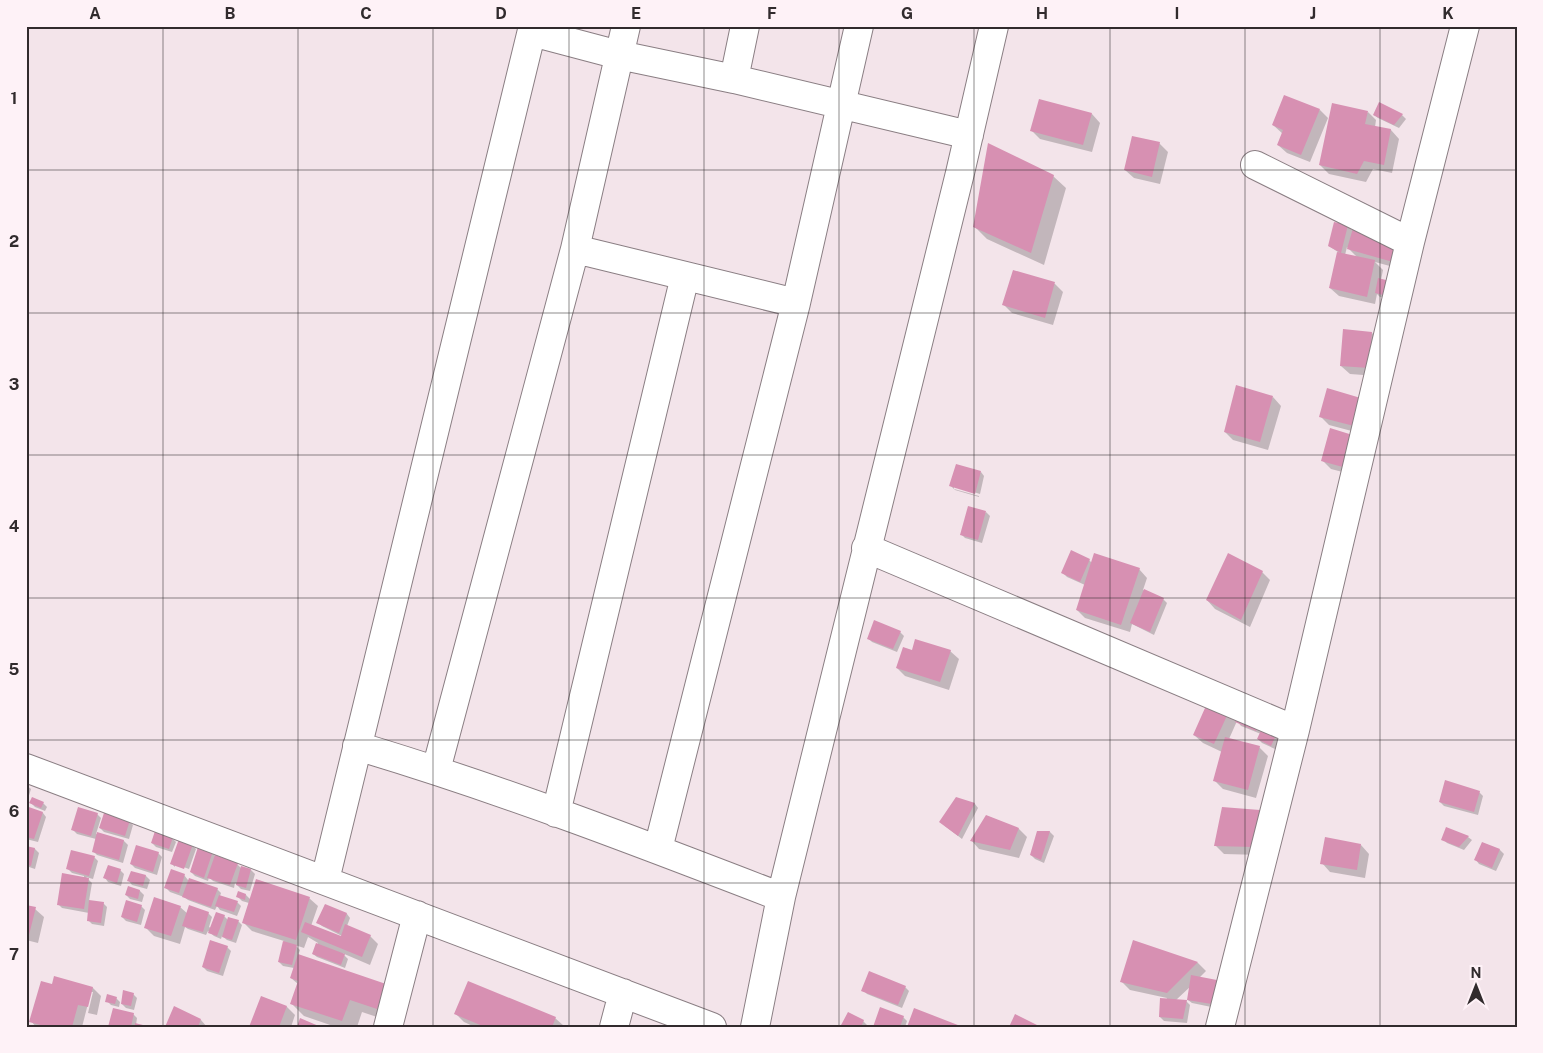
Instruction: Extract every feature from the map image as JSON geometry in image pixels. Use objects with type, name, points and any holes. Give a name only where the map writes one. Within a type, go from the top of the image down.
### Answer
[{"type":"street","points":[[436,770],[575,249],[626,26]]},
{"type":"street","points":[[734,79],[745,26]]},
{"type":"street","points":[[658,850],[796,303],[859,26]]},
{"type":"street","points":[[756,1027],[781,897],[969,135],[994,26]]},
{"type":"street","points":[[1220,1027],[1295,730],[1410,242],[1465,26]]},
{"type":"street","points":[[325,880],[532,29],[619,56],[842,103],[969,135]]},
{"type":"street","points":[[1255,165],[1410,242]]},
{"type":"street","points":[[575,249],[796,303]]},
{"type":"street","points":[[556,813],[685,276]]},
{"type":"street","points":[[866,548],[1295,730]]},
{"type":"street","points":[[357,746],[436,770],[658,850],[781,897]]},
{"type":"street","points":[[26,768],[712,1027]]},
{"type":"street","points":[[388,1027],[417,915]]},
{"type":"street","points":[[614,1027],[623,993]]},
{"type":"building","points":[[1284,95],[1320,109],[1301,155],[1277,145],[1283,130],[1272,125]]},
{"type":"building","points":[[1039,99],[1092,113],[1083,145],[1030,131]]},
{"type":"building","points":[[1379,102],[1403,114],[1394,125],[1373,115]]},
{"type":"building","points":[[1332,103],[1368,111],[1365,124],[1391,129],[1384,165],[1364,161],[1357,174],[1319,165]]},
{"type":"building","points":[[1132,136],[1160,142],[1152,177],[1124,170]]},
{"type":"building","points":[[988,143],[1054,175],[1031,253],[973,227]]},
{"type":"building","points":[[1334,222],[1348,225],[1341,253],[1328,246]]},
{"type":"building","points":[[1353,228],[1399,241],[1393,262],[1347,249]]},
{"type":"building","points":[[1337,252],[1375,260],[1367,297],[1329,288]]},
{"type":"building","points":[[1013,270],[1055,282],[1045,318],[1002,305]]},
{"type":"building","points":[[1378,278],[1390,281],[1387,296],[1375,293]]},
{"type":"building","points":[[1343,329],[1372,332],[1369,368],[1340,366]]},
{"type":"building","points":[[1236,385],[1273,396],[1260,442],[1224,432]]},
{"type":"building","points":[[1327,388],[1364,399],[1354,426],[1319,417]]},
{"type":"building","points":[[1330,428],[1359,437],[1350,469],[1321,461]]},
{"type":"building","points":[[956,464],[981,471],[975,494],[949,486]]},
{"type":"building","points":[[968,506],[986,511],[978,540],[960,535]]},
{"type":"building","points":[[1071,550],[1090,559],[1080,582],[1061,573]]},
{"type":"building","points":[[1094,553],[1140,568],[1121,625],[1076,610]]},
{"type":"building","points":[[1228,553],[1263,571],[1241,620],[1206,600]]},
{"type":"building","points":[[1144,589],[1164,598],[1150,632],[1130,623]]},
{"type":"building","points":[[874,620],[901,631],[893,649],[867,639]]},
{"type":"building","points":[[915,639],[951,650],[940,682],[896,668],[903,647],[912,650]]},
{"type":"building","points":[[1209,699],[1230,709],[1214,744],[1193,735]]},
{"type":"building","points":[[1241,710],[1261,718],[1256,731],[1235,722]]},
{"type":"building","points":[[1263,726],[1277,733],[1271,746],[1257,739]]},
{"type":"building","points":[[1225,737],[1260,746],[1248,790],[1213,781]]},
{"type":"building","points":[[1445,780],[1480,791],[1474,812],[1439,802]]},
{"type":"building","points":[[32,797],[44,802],[41,808],[29,803]]},
{"type":"building","points":[[956,797],[975,803],[958,836],[939,822]]},
{"type":"building","points":[[26,806],[43,812],[34,839],[26,837]]},
{"type":"building","points":[[78,807],[98,813],[91,836],[71,830]]},
{"type":"building","points":[[1222,807],[1260,810],[1253,847],[1214,846]]},
{"type":"building","points":[[104,813],[130,820],[125,836],[99,828]]},
{"type":"building","points":[[986,815],[1019,828],[1010,850],[970,841]]},
{"type":"building","points":[[1446,827],[1469,836],[1459,847],[1441,840]]},
{"type":"building","points":[[155,831],[173,837],[169,849],[151,843]]},
{"type":"building","points":[[1037,831],[1050,831],[1041,860],[1030,855]]},
{"type":"building","points":[[97,832],[124,840],[119,860],[92,852]]},
{"type":"building","points":[[1325,837],[1361,844],[1357,870],[1320,864]]},
{"type":"building","points":[[179,839],[193,844],[184,869],[170,864]]},
{"type":"building","points":[[1482,842],[1500,849],[1492,868],[1474,860]]},
{"type":"building","points":[[136,845],[159,852],[153,872],[130,864]]},
{"type":"building","points":[[26,846],[35,848],[31,866],[26,864]]},
{"type":"building","points":[[198,847],[213,851],[204,878],[190,872]]},
{"type":"building","points":[[71,850],[95,856],[89,876],[66,869]]},
{"type":"building","points":[[215,855],[238,863],[230,885],[207,878]]},
{"type":"building","points":[[108,865],[121,869],[117,883],[103,878]]},
{"type":"building","points":[[241,866],[251,869],[246,888],[236,885]]},
{"type":"building","points":[[171,869],[185,874],[179,893],[164,888]]},
{"type":"building","points":[[131,871],[146,875],[143,886],[127,881]]},
{"type":"building","points":[[62,873],[89,878],[84,909],[57,905]]},
{"type":"building","points":[[189,878],[218,888],[211,907],[182,897]]},
{"type":"building","points":[[256,879],[310,897],[296,940],[242,923]]},
{"type":"building","points":[[128,886],[140,890],[138,899],[125,895]]},
{"type":"building","points":[[238,891],[246,894],[245,900],[236,897]]},
{"type":"building","points":[[219,895],[238,901],[234,912],[215,906]]},
{"type":"building","points":[[154,897],[181,906],[171,936],[144,928]]},
{"type":"building","points":[[89,900],[104,902],[101,923],[87,921]]},
{"type":"building","points":[[126,900],[142,905],[137,922],[121,917]]},
{"type":"building","points":[[325,904],[347,913],[339,933],[316,923]]},
{"type":"building","points":[[26,905],[36,907],[29,935],[26,934]]},
{"type":"building","points":[[189,905],[209,912],[203,932],[182,926]]},
{"type":"building","points":[[216,912],[225,915],[217,936],[208,933]]},
{"type":"building","points":[[228,917],[239,920],[232,940],[222,937]]},
{"type":"building","points":[[305,922],[341,936],[345,924],[371,935],[362,957],[301,932]]},
{"type":"building","points":[[210,940],[228,946],[219,973],[202,967]]},
{"type":"building","points":[[1133,940],[1198,962],[1167,993],[1120,982]]},
{"type":"building","points":[[283,941],[297,945],[292,965],[278,962]]},
{"type":"building","points":[[316,943],[345,954],[341,965],[312,954]]},
{"type":"building","points":[[298,954],[386,984],[377,1009],[350,1000],[342,1021],[290,1004],[298,981],[290,978]]},
{"type":"building","points":[[869,971],[906,986],[898,1005],[861,991]]},
{"type":"building","points":[[1191,975],[1222,981],[1218,1005],[1187,1000]]},
{"type":"building","points":[[54,976],[93,987],[88,1007],[78,1005],[72,1027],[48,1027],[29,1022],[41,981],[52,984]]},
{"type":"building","points":[[468,981],[556,1017],[552,1027],[485,1027],[454,1014]]},
{"type":"building","points":[[123,990],[134,993],[131,1006],[121,1004]]},
{"type":"building","points":[[107,994],[117,997],[115,1004],[105,1002]]},
{"type":"building","points":[[261,996],[287,1006],[279,1027],[249,1027]]},
{"type":"building","points":[[1160,998],[1187,1000],[1183,1019],[1159,1017]]},
{"type":"building","points":[[174,1006],[201,1019],[198,1027],[165,1027]]},
{"type":"building","points":[[880,1007],[904,1016],[900,1027],[873,1027]]},
{"type":"building","points":[[113,1008],[134,1013],[131,1027],[108,1027]]},
{"type":"building","points":[[914,1008],[963,1027],[907,1027]]},
{"type":"building","points":[[848,1012],[864,1020],[861,1027],[840,1027]]},
{"type":"building","points":[[1015,1014],[1041,1027],[1009,1027]]},
{"type":"building","points":[[300,1018],[321,1027],[297,1027]]},
{"type":"building","points":[[135,1023],[147,1026],[147,1027],[135,1027]]}]
